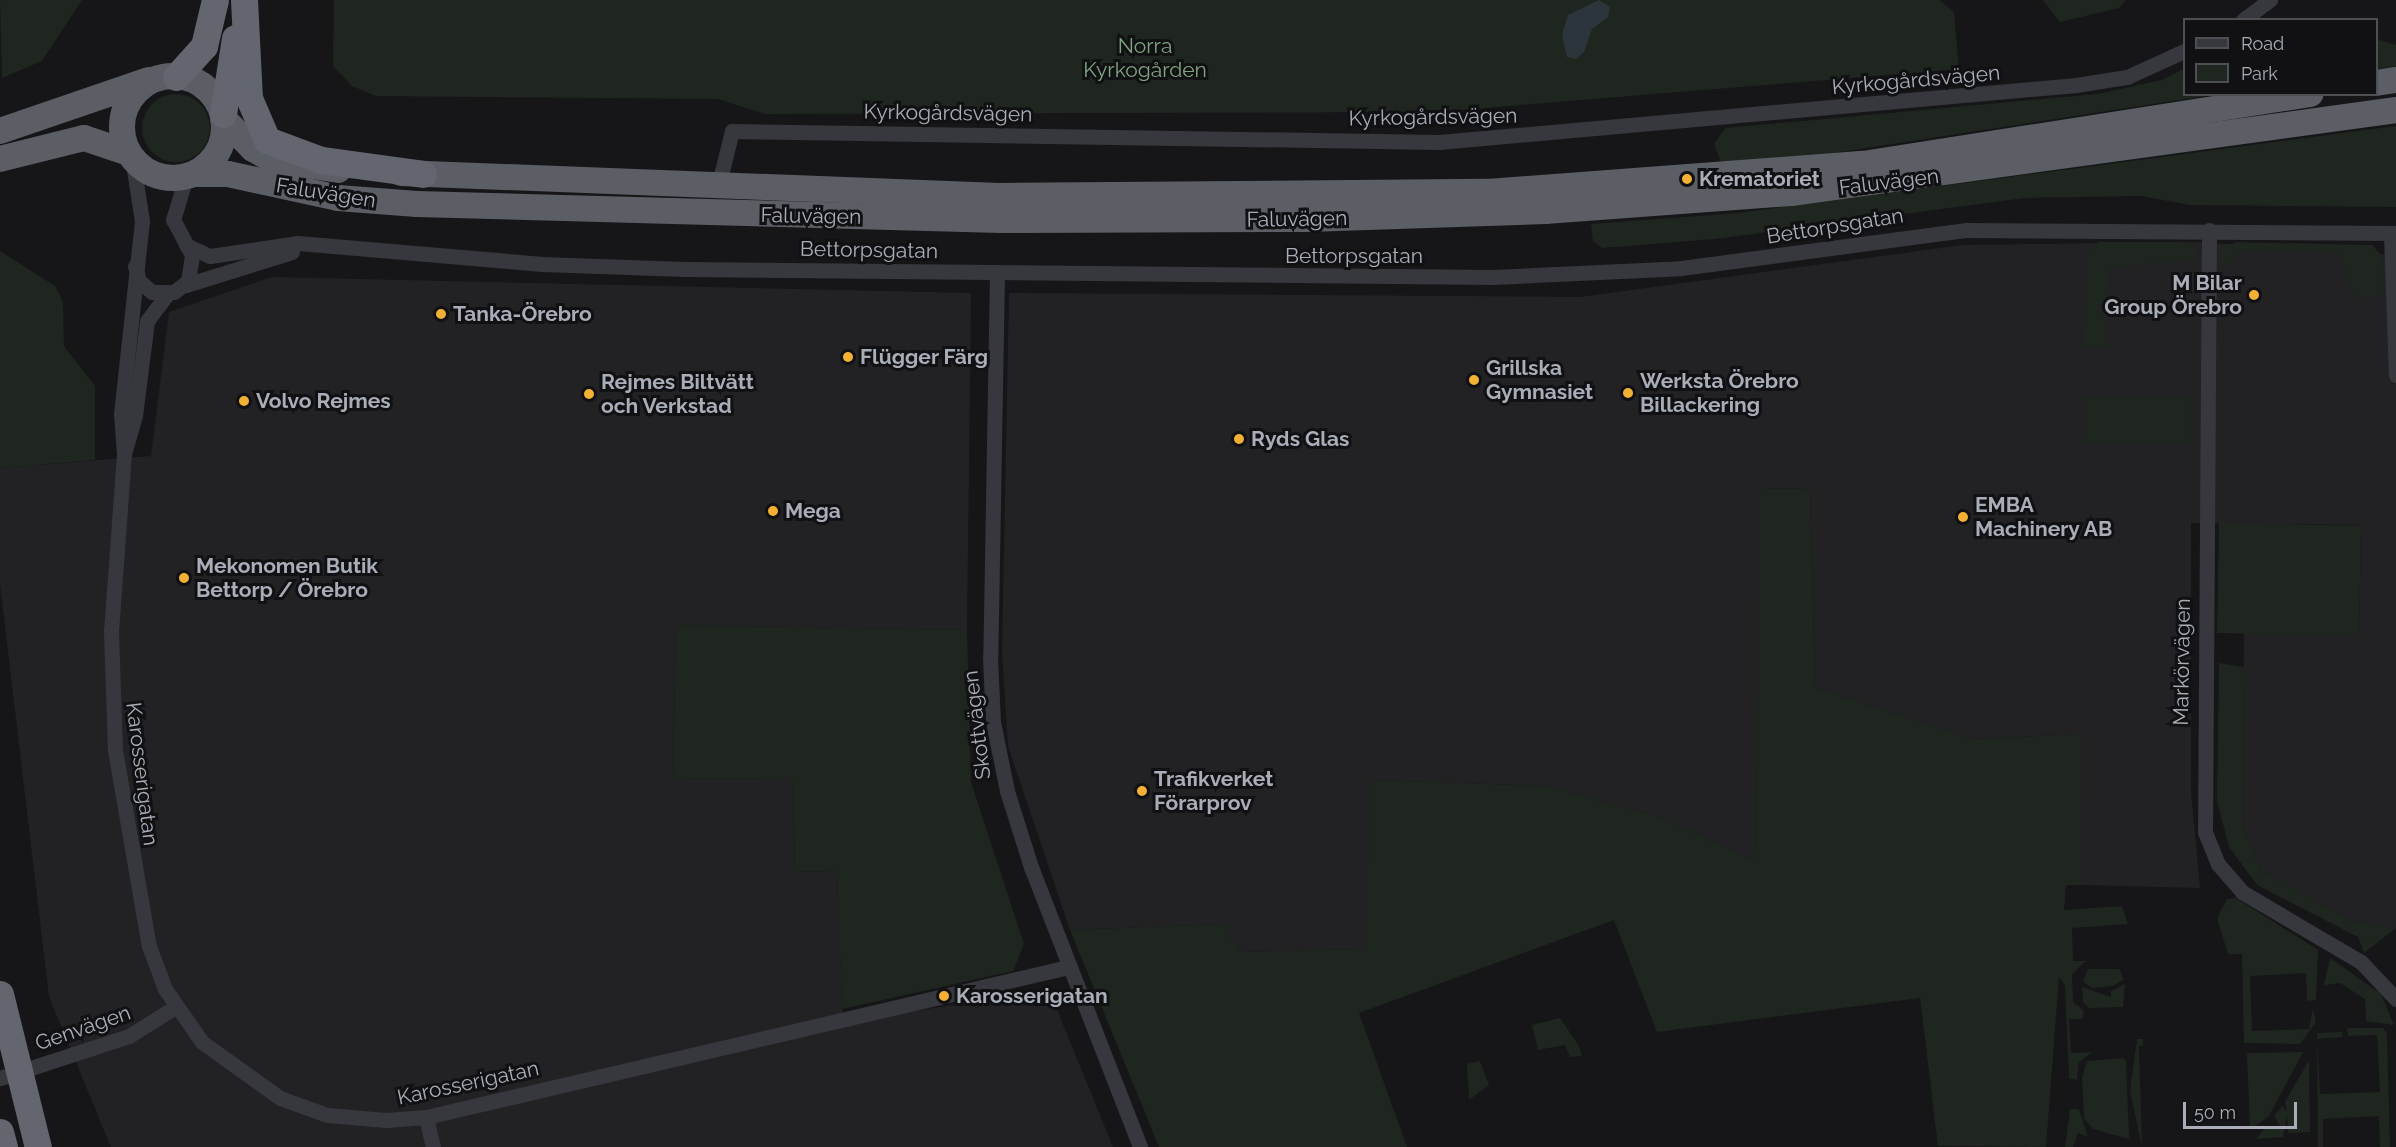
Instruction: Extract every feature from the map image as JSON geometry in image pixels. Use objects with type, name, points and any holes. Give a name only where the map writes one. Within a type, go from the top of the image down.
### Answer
[{"type":"highway","points":[[131,155],[123,131],[128,105],[204,46],[215,0]]},
{"type":"highway","points":[[0,159],[84,138],[131,155],[157,176],[190,176],[220,149],[223,116],[244,0]]},
{"type":"highway","points":[[244,0],[249,98],[267,140],[321,160],[423,174]]},
{"type":"highway","points":[[0,131],[167,77],[208,91],[223,116]]},
{"type":"highway","points":[[2378,83],[2396,80]]},
{"type":"highway","name":"Faluvägen","points":[[1029,208],[1443,193],[1758,174],[2002,146],[2299,96]]},
{"type":"highway","name":"Faluvägen","points":[[190,176],[228,174],[304,193],[377,202],[1029,208],[1443,215],[1723,199],[1933,177],[2396,110]]},
{"type":"highway","name":"Faluvägen","points":[[223,116],[253,149],[292,166],[718,187],[1000,208]]},
{"type":"highway","points":[[0,994],[13,1075],[38,1147]]},
{"type":"highway","points":[[0,1132],[4,1147]]},
{"type":"street","points":[[2246,18],[2270,0]]},
{"type":"street","name":"Kyrkogårdsvägen","points":[[718,187],[732,131],[1439,142],[2076,85],[2127,77],[2183,51]]},
{"type":"street","name":"Karosserigatan","points":[[131,155],[142,210],[121,414],[124,454],[111,631],[115,750],[149,946],[175,1007],[202,1042],[280,1098],[327,1115],[386,1120],[426,1117],[1068,967]]},
{"type":"street","points":[[186,285],[193,267],[186,245],[172,220],[190,176]]},
{"type":"street","name":"Bettorpsgatan","points":[[186,245],[210,256],[286,243],[315,248],[554,264],[997,273],[1590,275],[1966,230],[2393,233],[2396,375]]},
{"type":"street","name":"Markörvägen","points":[[2209,230],[2205,832],[2218,864],[2241,892],[2361,962],[2396,999]]},
{"type":"street","name":"Bettorpsgatan","points":[[186,285],[266,257],[315,248]]},
{"type":"street","points":[[135,266],[143,286],[167,294]]},
{"type":"street","name":"Skottvägen","points":[[997,273],[991,702],[1006,791],[1068,967],[1140,1147]]},
{"type":"street","name":"Karosserigatan","points":[[124,454],[135,416],[147,321],[167,294],[186,285]]},
{"type":"street","name":"Genvägen","points":[[13,1075],[129,1036],[175,1007]]},
{"type":"street","points":[[426,1117],[433,1147]]},
{"type":"shaded area","points":[[1599,0],[1610,7],[1608,17],[1592,29],[1584,52],[1576,59],[1567,57],[1562,35],[1568,15]]},
{"type":"shaded area","points":[[2195,242],[2396,255],[2396,928],[2355,922],[2261,871],[2243,828],[2244,633],[2359,635],[2361,525],[2191,523],[2191,791],[2200,888],[2081,885],[2081,734],[1972,739],[1815,687],[1810,489],[1760,488],[1756,861],[1658,816],[1546,786],[1371,780],[1367,949],[1237,952],[1224,924],[1070,930],[1008,746],[1002,653],[1009,293],[1580,297],[1963,245]]},
{"type":"shaded area","points":[[272,277],[971,293],[967,630],[676,625],[673,778],[793,779],[795,871],[837,872],[843,1022],[1049,990],[1113,1147],[111,1147],[49,997],[0,584],[0,468],[151,456],[169,312]]},
{"type":"green space","points":[[0,0],[82,0],[42,61],[2,78]]},
{"type":"green space","name":"Norra Kyrkogården","points":[[334,0],[1939,0],[1954,12],[1959,69],[1436,112],[765,114],[718,99],[376,96],[352,86],[333,66]]},
{"type":"green space","points":[[2043,0],[2126,0],[2119,8],[2060,22]]},
{"type":"green space","points":[[2378,39],[2396,45],[2396,66],[2378,69]]},
{"type":"green space","points":[[2183,70],[2183,96],[2205,96],[1781,161],[1721,162],[1714,144],[1725,128],[2097,94],[2162,80]]},
{"type":"green space","points":[[176,94],[189,97],[200,104],[207,115],[210,128],[207,141],[200,152],[189,159],[176,162],[163,159],[152,152],[145,141],[142,128],[145,115],[152,104],[163,97]]},
{"type":"green space","points":[[2396,126],[2396,207],[2190,205],[2141,196],[2024,198],[1715,239],[1602,248],[1593,241],[1591,224],[1738,213]]},
{"type":"green space","points":[[2098,242],[2180,242],[2195,246],[2200,260],[2109,267],[2105,348],[2083,349],[2088,255]]},
{"type":"green space","points":[[2236,242],[2372,245],[2380,254],[2384,284],[2379,297],[2360,298],[2347,282],[2341,253],[2239,251],[2234,263],[2221,265],[2219,249]]},
{"type":"green space","points":[[0,251],[55,286],[63,302],[64,346],[95,386],[95,460],[0,468]]},
{"type":"green space","points":[[2086,396],[2192,398],[2191,445],[2085,443]]},
{"type":"green space","points":[[1759,488],[1810,489],[1815,687],[1972,739],[2082,734],[2081,885],[2066,885],[2064,910],[2122,906],[2128,924],[2072,928],[2073,961],[2086,961],[2072,974],[2073,1002],[2084,1011],[2082,1019],[2069,1019],[2071,1053],[2092,1052],[2079,1062],[2077,1080],[2069,1078],[2065,986],[2059,977],[2046,1147],[1938,1146],[1920,998],[1657,1032],[1614,920],[1359,1013],[1407,1147],[1159,1147],[1070,930],[1224,924],[1238,952],[1366,949],[1370,780],[1546,786],[1658,816],[1756,861]]},
{"type":"green space","points":[[2219,523],[2361,525],[2359,635],[2217,633]]},
{"type":"green space","points":[[676,625],[967,630],[971,782],[1024,944],[1013,971],[842,1009],[837,872],[795,871],[793,779],[673,778]]},
{"type":"green space","points":[[2219,663],[2244,667],[2243,828],[2261,871],[2355,922],[2396,928],[2364,953],[2358,937],[2257,885],[2229,847],[2217,801]]},
{"type":"green space","points":[[2236,898],[2318,950],[2316,1000],[2307,1001],[2306,973],[2250,976],[2252,1031],[2309,1029],[2313,1008],[2316,1022],[2300,1044],[2244,1043],[2242,954],[2228,954],[2217,918],[2227,899]]},
{"type":"green space","points":[[2330,958],[2381,994],[2394,1025],[2366,1021],[2365,999],[2340,983],[2324,985]]},
{"type":"green space","points":[[2088,969],[2119,969],[2124,979],[2113,986],[2093,988],[2083,982]]},
{"type":"green space","points":[[2125,984],[2123,1007],[2089,1008],[2083,1002],[2082,987],[2111,997],[2111,991]]},
{"type":"green space","points":[[1560,1018],[1579,1046],[1582,1056],[1570,1057],[1565,1045],[1538,1050],[1532,1025]]},
{"type":"green space","points":[[2347,1028],[2383,1028],[2387,1034],[2390,1147],[2380,1147],[2379,1116],[2323,1119],[2323,1147],[2318,1147],[2317,1040],[2320,1094],[2380,1092],[2377,1035],[2348,1036]]},
{"type":"green space","points":[[2342,1032],[2342,1037],[2317,1039],[2317,1033]]},
{"type":"green space","points":[[2137,1039],[2143,1039],[2143,1046],[2139,1046],[2142,1147],[2130,1091]]},
{"type":"green space","points":[[2303,1052],[2269,1116],[2250,1130],[2247,1053]]},
{"type":"green space","points":[[2123,1058],[2126,1060],[2129,1139],[2093,1129],[2084,1118],[2082,1077],[2087,1061]]},
{"type":"green space","points":[[2309,1060],[2310,1132],[2288,1133],[2287,1115],[2283,1137],[2256,1139],[2266,1127],[2280,1126],[2274,1116],[2282,1106],[2287,1112],[2285,1102]]},
{"type":"green space","points":[[1480,1061],[1489,1085],[1469,1100],[1467,1064]]},
{"type":"green space","points":[[2070,1109],[2079,1109],[2088,1137],[2078,1133],[2073,1147],[2065,1147]]},
{"type":"place","name":"Krematoriet","points":[[1687,179]]},
{"type":"place","name":"M Bilar Group Örebro","points":[[2254,295]]},
{"type":"place","name":"Tanka-Örebro","points":[[441,314]]},
{"type":"place","name":"Flügger Färg","points":[[848,357]]},
{"type":"place","name":"Grillska Gymnasiet","points":[[1474,380]]},
{"type":"place","name":"Werksta Örebro Billackering","points":[[1628,393]]},
{"type":"place","name":"Rejmes Biltvätt och Verkstad","points":[[589,394]]},
{"type":"place","name":"Volvo Rejmes","points":[[244,401]]},
{"type":"place","name":"Ryds Glas","points":[[1239,439]]},
{"type":"place","name":"Mega","points":[[773,511]]},
{"type":"place","name":"EMBA Machinery AB","points":[[1963,517]]},
{"type":"place","name":"Mekonomen Butik Bettorp / Örebro","points":[[184,578]]},
{"type":"place","name":"Trafikverket Förarprov","points":[[1142,791]]},
{"type":"place","name":"Karosserigatan","points":[[944,996]]}]
